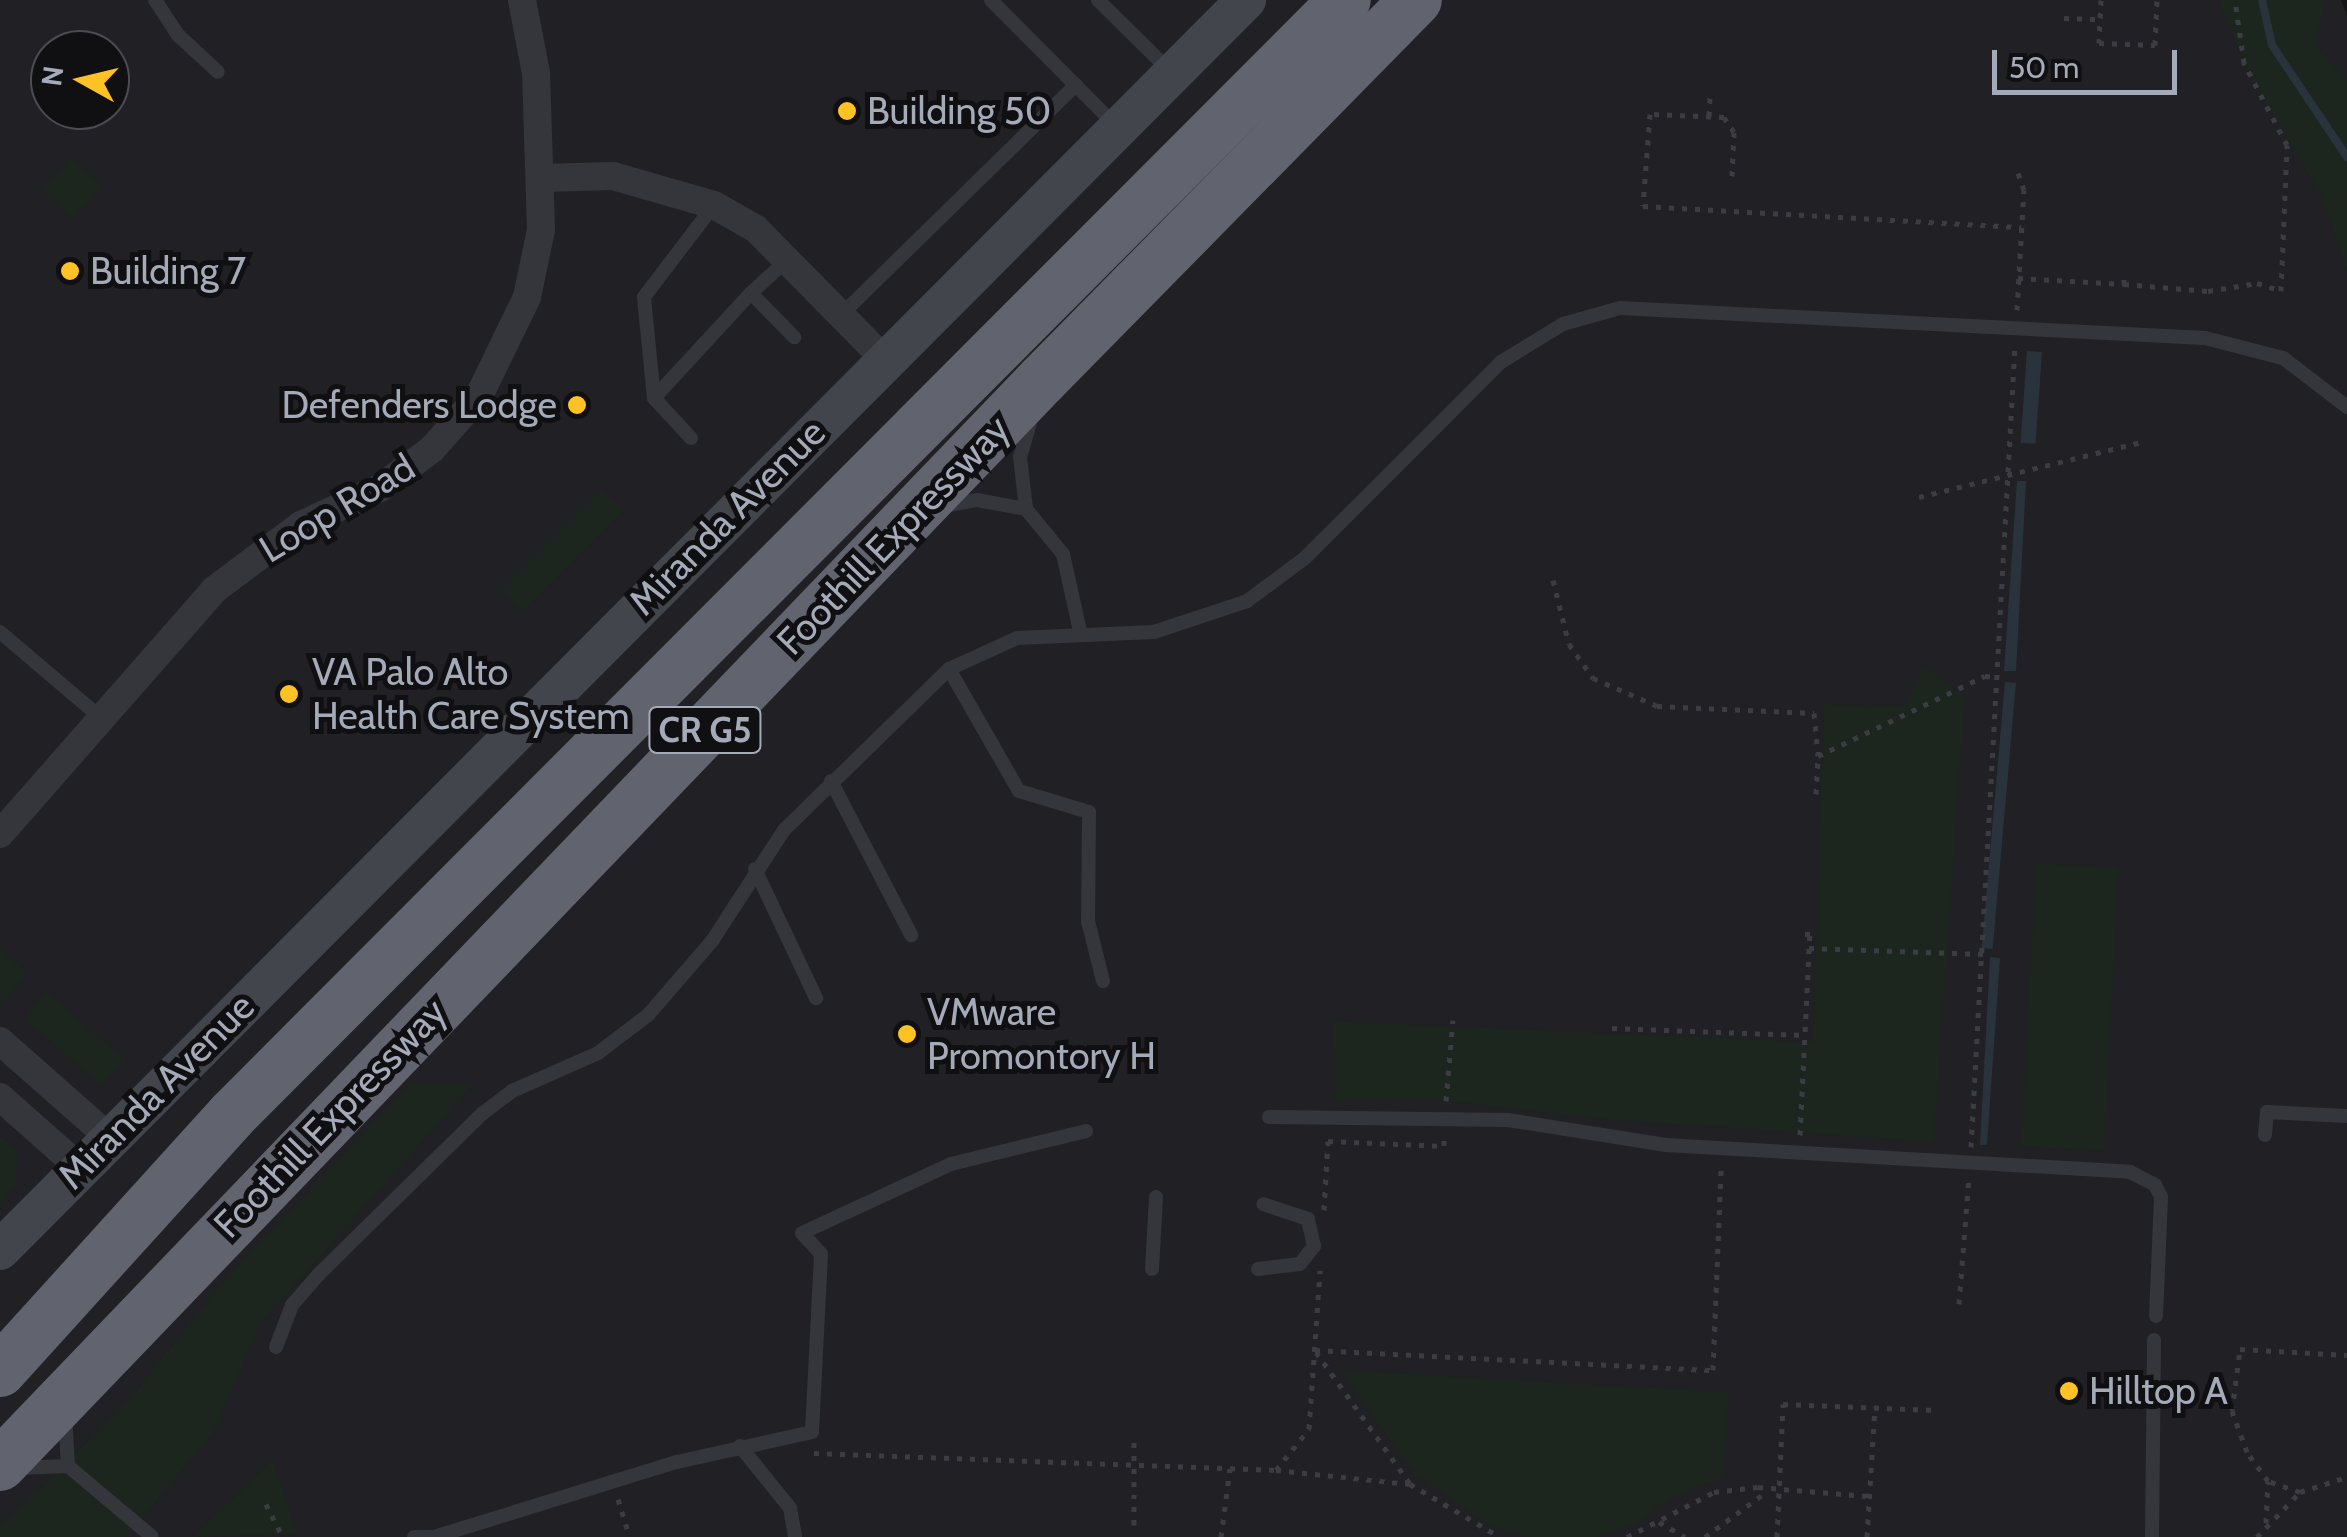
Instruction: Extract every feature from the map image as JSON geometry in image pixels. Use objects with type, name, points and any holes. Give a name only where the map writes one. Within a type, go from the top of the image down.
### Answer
[{"type":"highway","name":"Foothill Expressway","points":[[0,1371],[232,1116],[1344,0]]},
{"type":"highway","name":"Foothill Expressway","points":[[0,1467],[65,1392],[1042,380],[1416,0]]},
{"type":"street","name":"Loop Road","points":[[0,834],[227,579],[302,525],[380,488],[432,449],[479,396],[528,297],[541,230],[535,68],[522,0]]},
{"type":"street","name":"Miranda Avenue","points":[[0,1250],[109,1136],[1246,0]]},
{"type":"street","points":[[541,178],[613,176],[714,205],[756,230],[885,360]]},
{"type":"street","points":[[0,1041],[109,1136]]},
{"type":"street","points":[[0,1096],[80,1167]]},
{"type":"lane","points":[[155,0],[178,35],[218,72]]},
{"type":"lane","points":[[992,0],[1119,129]]},
{"type":"lane","points":[[1098,0],[1174,74]]},
{"type":"lane","points":[[841,315],[1076,86]]},
{"type":"lane","points":[[691,438],[654,398],[644,297],[714,205]]},
{"type":"lane","points":[[654,398],[751,293],[787,260]]},
{"type":"lane","points":[[751,293],[794,338]]},
{"type":"lane","points":[[276,1347],[292,1305],[319,1274],[483,1113],[512,1091],[598,1054],[648,1015],[712,941],[755,869],[831,781],[948,669],[1017,638],[1080,631],[1154,632],[1247,601],[1316,548],[1501,362],[1563,324],[1620,308],[2205,338],[2282,358],[2347,408]]},
{"type":"lane","points":[[1042,380],[1020,457],[1026,509],[1063,554],[1080,631]]},
{"type":"lane","points":[[918,509],[977,500],[1026,509]]},
{"type":"lane","points":[[0,632],[101,718]]},
{"type":"lane","points":[[948,669],[1019,791],[1089,812],[1088,922],[1103,981]]},
{"type":"lane","points":[[831,781],[911,935]]},
{"type":"lane","points":[[755,869],[816,998]]},
{"type":"lane","points":[[2266,1135],[2267,1112],[2347,1116]]},
{"type":"lane","points":[[1269,1117],[1508,1120],[1721,1149],[2130,1172],[2156,1185],[2161,1197],[2156,1316]]},
{"type":"lane","points":[[414,1536],[432,1537],[740,1446],[812,1432],[817,1418],[821,1254],[802,1233],[951,1164],[1086,1131]]},
{"type":"lane","points":[[1152,1269],[1156,1197]]},
{"type":"lane","points":[[1258,1269],[1300,1264],[1314,1246],[1308,1219],[1264,1204]]},
{"type":"lane","points":[[2152,1537],[2154,1340]]},
{"type":"lane","points":[[65,1392],[68,1466]]},
{"type":"lane","points":[[740,1446],[790,1508],[794,1537]]},
{"type":"lane","points":[[0,1467],[68,1466],[151,1536]]},
{"type":"path","points":[[2101,0],[2099,43],[2155,45],[2157,0]]},
{"type":"path","points":[[2018,278],[2124,280],[2208,292],[2257,284],[2281,292],[2287,146],[2244,63],[2235,0]]},
{"type":"path","points":[[2064,18],[2100,19]]},
{"type":"path","points":[[1709,116],[1710,94]]},
{"type":"path","points":[[1732,176],[1736,136],[1724,117],[1650,114],[1642,206],[2021,227]]},
{"type":"path","points":[[2017,170],[2024,190],[2017,313]]},
{"type":"path","points":[[1959,1304],[1983,954],[2015,346]]},
{"type":"path","points":[[1919,497],[2142,442]]},
{"type":"path","points":[[1553,580],[1569,644],[1593,678],[1657,706],[1814,714],[1816,794]]},
{"type":"path","points":[[1818,756],[1985,676],[1998,677]]},
{"type":"path","points":[[1800,1153],[1810,934],[1802,934]]},
{"type":"path","points":[[1809,948],[1983,954]]},
{"type":"path","points":[[1612,1028],[1806,1035]]},
{"type":"path","points":[[1323,1217],[1328,1141]]},
{"type":"path","points":[[1315,1350],[1712,1370],[1721,1149]]},
{"type":"path","points":[[1276,1470],[1309,1429],[1321,1255]]},
{"type":"path","points":[[2300,1492],[2268,1481],[2247,1452],[2232,1411],[2240,1349],[2347,1355]]},
{"type":"path","points":[[1315,1350],[1410,1484],[1500,1537]]},
{"type":"path","points":[[1777,1537],[1783,1404],[1934,1410]]},
{"type":"path","points":[[1866,1537],[1875,1407]]},
{"type":"path","points":[[1134,1439],[1134,1524]]},
{"type":"path","points":[[754,1463],[800,1452],[1276,1470],[1410,1484]]},
{"type":"path","points":[[1221,1537],[1230,1468]]},
{"type":"path","points":[[2256,1537],[2300,1492],[2347,1477]]},
{"type":"path","points":[[2266,1525],[2268,1481]]},
{"type":"path","points":[[1626,1537],[1714,1492],[1758,1487],[1766,1492],[1868,1496]]},
{"type":"path","points":[[1705,1537],[1766,1492]]},
{"type":"path","points":[[618,1499],[627,1529]]},
{"type":"path","points":[[266,1504],[283,1537]]},
{"type":"path","points":[[1659,1522],[1685,1537]]},
{"type":"shaded area","points":[[0,0],[2341,0],[2347,16],[2347,1537],[0,1537]]},
{"type":"shaded area","points":[[2219,0],[2325,0],[2316,45],[2347,80],[2347,270],[2320,193],[2250,78]]},
{"type":"shaded area","points":[[71,157],[103,187],[72,220],[40,190]]},
{"type":"shaded area","points":[[2027,351],[2042,352],[2036,444],[2021,443]]},
{"type":"shaded area","points":[[2017,481],[2026,481],[2016,671],[2004,671]]},
{"type":"shaded area","points":[[602,490],[623,511],[522,612],[501,591]]},
{"type":"shaded area","points":[[1925,666],[1965,697],[1934,1142],[1599,1119],[1438,1100],[1336,1100],[1333,1021],[1813,1042],[1824,704],[1905,706]]},
{"type":"shaded area","points":[[2005,682],[2016,683],[1993,949],[1982,948]]},
{"type":"shaded area","points":[[2036,863],[2119,867],[2104,1151],[2021,1147]]},
{"type":"shaded area","points":[[0,948],[28,973],[0,1007]]},
{"type":"shaded area","points":[[1990,957],[2000,958],[1987,1145],[1980,1145]]},
{"type":"shaded area","points":[[47,992],[125,1060],[102,1086],[24,1018]]},
{"type":"shaded area","points":[[411,1083],[475,1083],[261,1323],[212,1435],[126,1537],[0,1537],[0,1528],[126,1403],[228,1276]]},
{"type":"shaded area","points":[[0,1135],[17,1151],[16,1182],[0,1207]]},
{"type":"shaded area","points":[[1339,1370],[1729,1392],[1724,1477],[1670,1498],[1635,1525],[1598,1537],[1529,1537],[1490,1527],[1413,1472]]},
{"type":"shaded area","points":[[272,1460],[298,1534],[192,1537]]},
{"type":"waterway","points":[[2262,0],[2272,45],[2347,157]]},
{"type":"place","name":"Building 50","points":[[847,111]]},
{"type":"place","name":"Building 7","points":[[70,271]]},
{"type":"place","name":"Defenders Lodge","points":[[577,405]]},
{"type":"place","name":"VA Palo Alto Health Care System","points":[[289,694]]},
{"type":"place","name":"VMware Promontory H","points":[[907,1034]]},
{"type":"place","name":"Hilltop A","points":[[2069,1391]]}]
